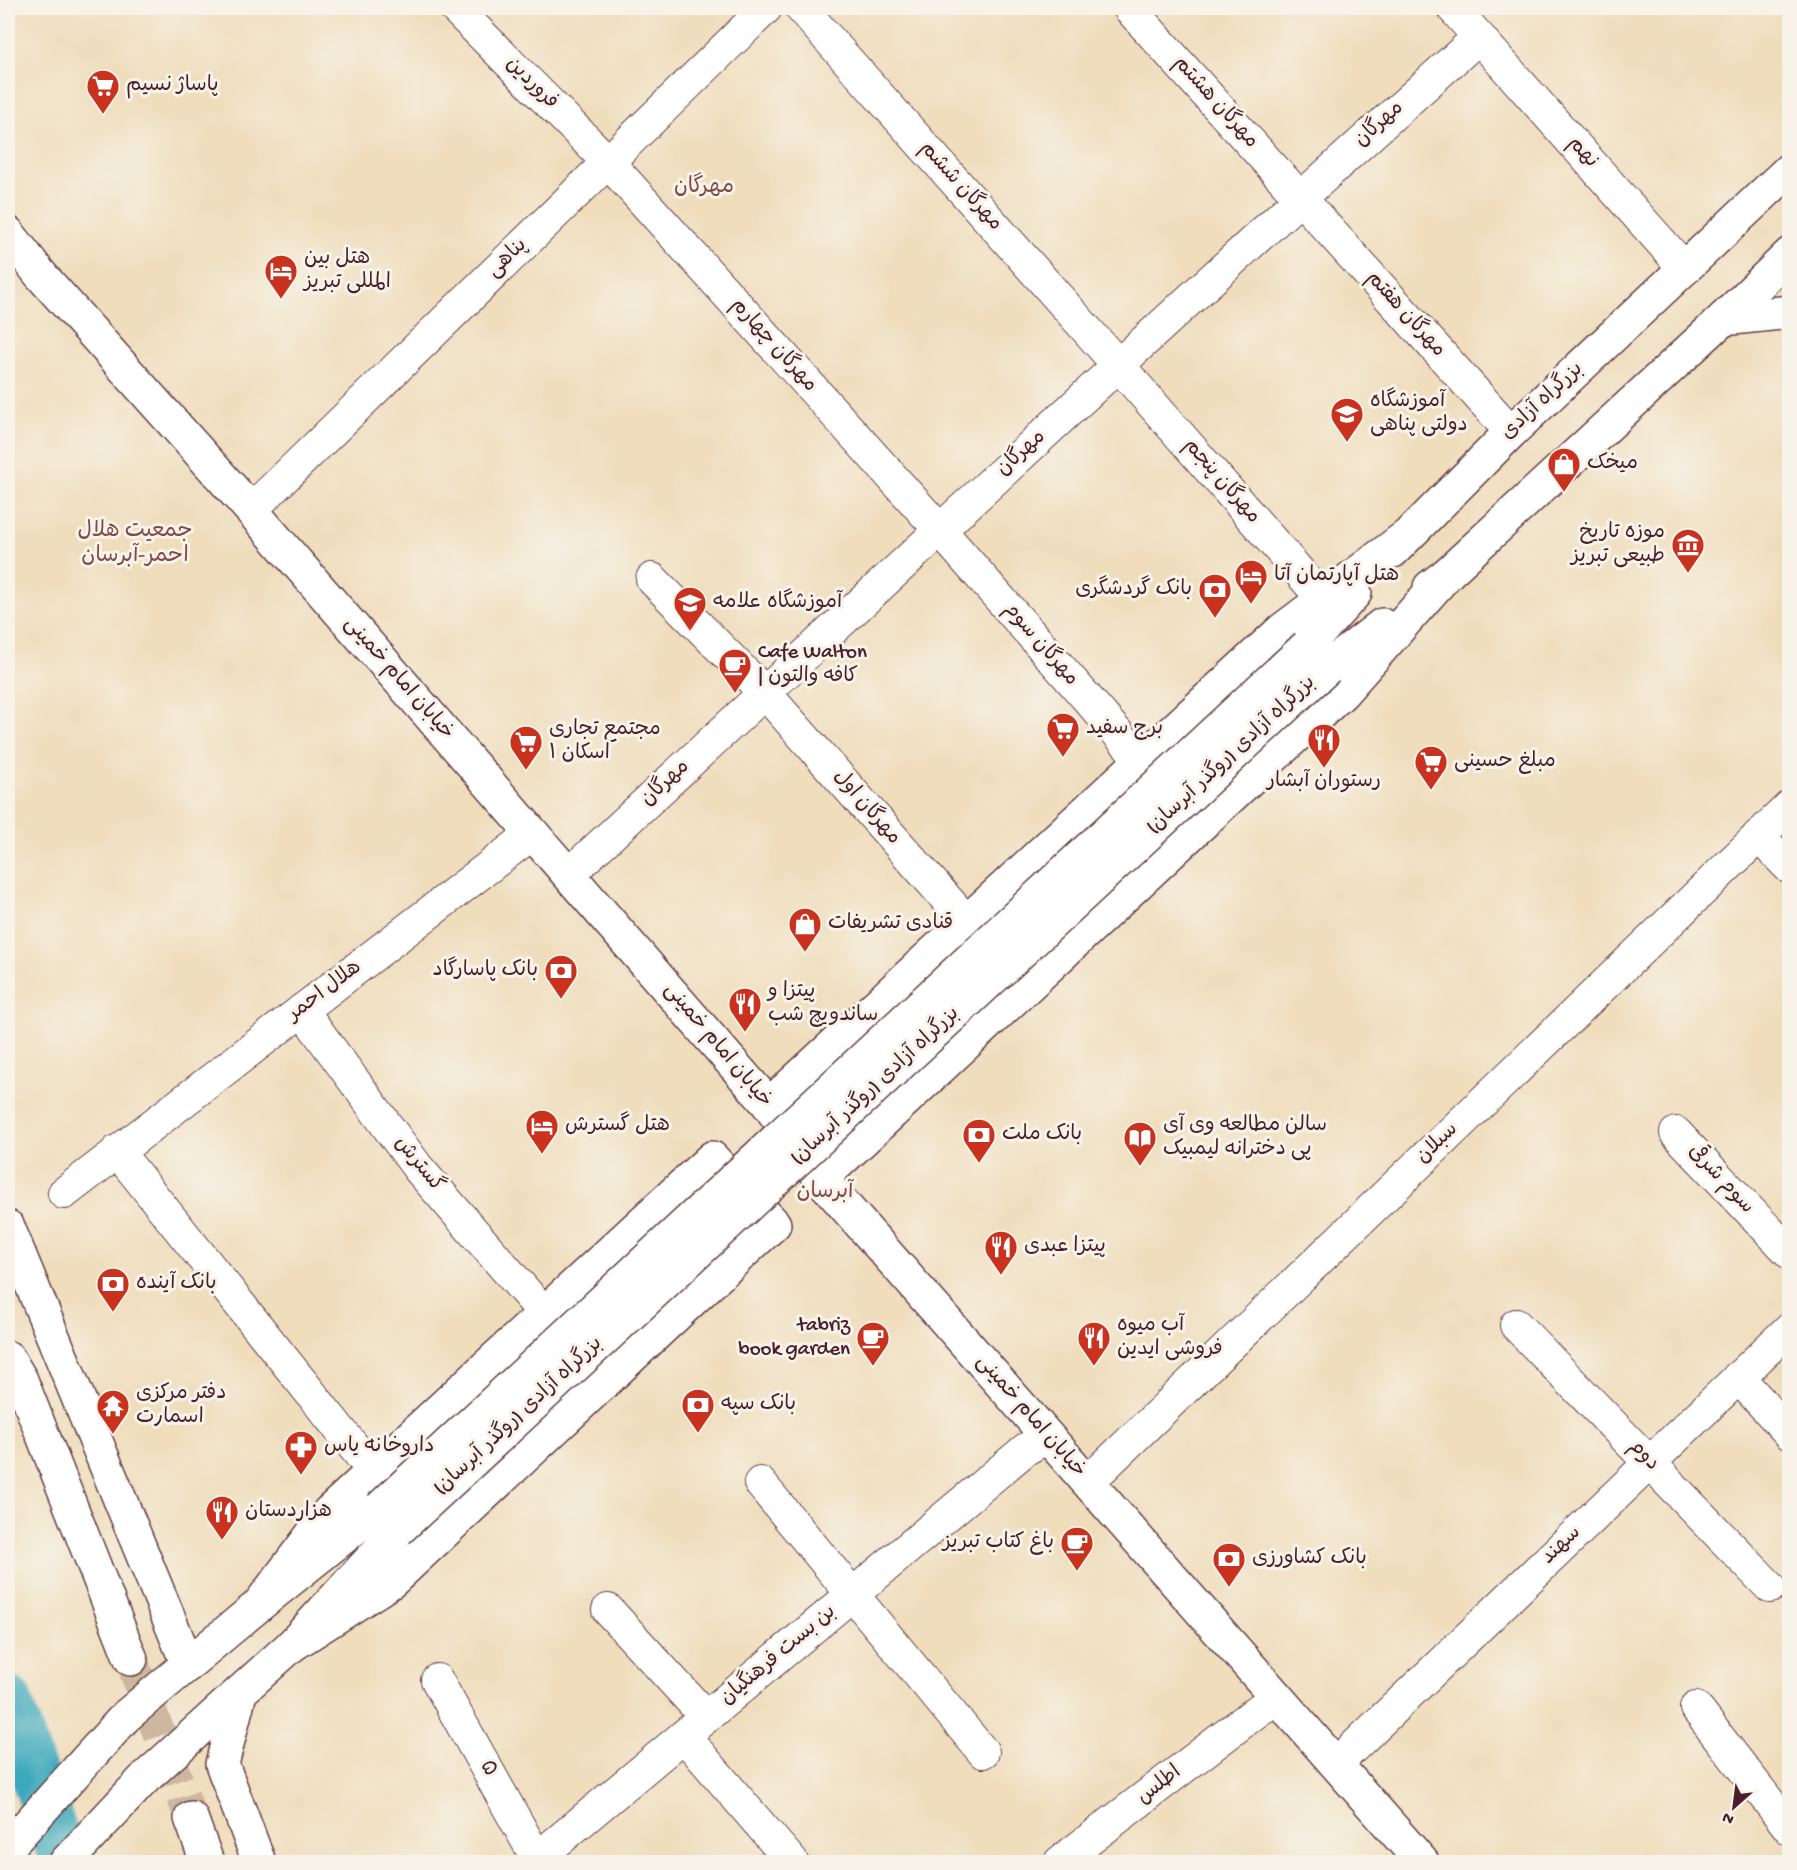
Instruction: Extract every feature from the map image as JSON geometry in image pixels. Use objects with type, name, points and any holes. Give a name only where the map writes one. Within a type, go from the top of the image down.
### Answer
[{"type":"main road","name":"بزرگراه آزادی","points":[[1317,657],[1408,535],[1511,432],[1790,169]]},
{"type":"main road","name":"خیابان امام خمینی","points":[[8,233],[40,274],[251,510],[769,1105],[821,1179],[1037,1443],[1088,1482],[1269,1704],[1335,1764],[1422,1863]]},
{"type":"main road","points":[[821,1179],[1342,693],[1447,573],[1723,319],[1790,254]]},
{"type":"main road","points":[[1723,319],[1790,312]]},
{"type":"main road","points":[[769,1105],[1281,630],[1408,535]]},
{"type":"main road","points":[[1317,657],[1447,573]]},
{"type":"main road","name":"بزرگراه آزادی (روگذر آبرسان)","points":[[389,1519],[1317,657]]},
{"type":"main road","points":[[998,893],[993,917],[1002,941],[1031,959],[1060,957]]},
{"type":"main road","points":[[259,1605],[329,1512],[712,1158],[774,1224],[392,1581],[292,1645]]},
{"type":"main road","points":[[8,1227],[188,1665]]},
{"type":"main road","points":[[618,1245],[635,1236],[645,1237],[654,1242],[678,1270],[687,1288],[685,1297],[674,1317]]},
{"type":"main road","points":[[8,1358],[21,1380],[131,1659]]},
{"type":"main road","points":[[8,1847],[126,1716],[259,1605],[389,1519]]},
{"type":"main road","points":[[66,1863],[143,1780],[292,1645],[389,1519]]},
{"type":"main road","points":[[240,1693],[222,1764],[259,1863]]},
{"type":"main road","points":[[191,1818],[207,1863]]},
{"type":"street","name":"فروردین","points":[[455,8],[608,162]]},
{"type":"street","name":"پناهی","points":[[251,510],[766,8]]},
{"type":"street","name":"مهرگان ششم","points":[[801,8],[1119,366]]},
{"type":"street","name":"مهرگان هشتم","points":[[1129,8],[1300,198]]},
{"type":"street","name":"نهم","points":[[1453,8],[1685,269]]},
{"type":"street","name":"مهرگان","points":[[569,874],[939,529],[1479,37]]},
{"type":"street","name":"مهرگان چهارم","points":[[608,162],[939,529]]},
{"type":"street","name":"مهرگان هفتم","points":[[1300,198],[1511,432]]},
{"type":"street","name":"مهرگان پنجم","points":[[1119,366],[1323,599]]},
{"type":"street","name":"مهرگان سوم","points":[[939,529],[1141,760]]},
{"type":"street","name":"مهرگان اول","points":[[652,579],[765,693],[967,922]]},
{"type":"street","name":"سبلان","points":[[1088,1482],[1790,806]]},
{"type":"street","name":"هلال احمر","points":[[64,1192],[532,833]]},
{"type":"street","points":[[1758,836],[1790,868]]},
{"type":"street","name":"گسترش","points":[[302,1010],[418,1168],[544,1313]]},
{"type":"street","name":"سوم شرقی","points":[[1676,1133],[1790,1253]]},
{"type":"street","points":[[117,1151],[374,1471]]},
{"type":"street","name":"دوم","points":[[1516,1326],[1770,1587]]},
{"type":"street","name":"سهند","points":[[1335,1764],[1790,1328]]},
{"type":"street","points":[[1738,1377],[1790,1434]]},
{"type":"street","name":"بن بست فرهنگیان","points":[[536,1861],[852,1594],[1037,1443]]},
{"type":"street","points":[[760,1483],[983,1752]]},
{"type":"street","points":[[608,1610],[695,1726],[792,1863]]},
{"type":"street","name":"۵","points":[[437,1680],[536,1861]]},
{"type":"street","name":"اطلس","points":[[1060,1863],[1269,1704]]},
{"type":"street","points":[[1696,1708],[1790,1829]]},
{"type":"waterway","points":[[8,1700],[64,1862]]},
{"type":"tunnel","points":[[131,1659],[191,1818]]},
{"type":"place","name":"پاساژ نسیم","points":[[103,115]]},
{"type":"place","name":"هتل بین المللی تبریز","points":[[281,300]]},
{"type":"place","name":"آموزشگاه دولتی پناهی","points":[[1347,443]]},
{"type":"place","name":"میخک","points":[[1564,493]]},
{"type":"place","name":"موزه تاریخ طبیعی تبریز","points":[[1688,574]]},
{"type":"place","name":"هتل آپارتمان آتا","points":[[1251,605]]},
{"type":"place","name":"بانک گردشگری","points":[[1215,619]]},
{"type":"place","name":"آموزشگاه علامه","points":[[690,632]]},
{"type":"place","name":"Cafe Walton | کافه والتون","points":[[735,694]]},
{"type":"place","name":"برج سفید","points":[[1063,758]]},
{"type":"place","name":"رستوران آبشار","points":[[1324,769]]},
{"type":"place","name":"مجتمع تجاری اسکان ۱","points":[[526,771]]},
{"type":"place","name":"مبلغ حسینی","points":[[1431,791]]},
{"type":"place","name":"قنادی تشریفات","points":[[805,953]]},
{"type":"place","name":"بانک پاسارگاد","points":[[561,1000]]},
{"type":"place","name":"پیتزا و ساندویچ شب","points":[[745,1033]]},
{"type":"place","name":"هتل گسترش","points":[[542,1155]]},
{"type":"place","name":"بانک ملت","points":[[979,1164]]},
{"type":"place","name":"سالن مطالعه وی آی پی دخترانه لیمبیک","points":[[1140,1167]]},
{"type":"place","name":"پیتزا عبدی","points":[[1001,1276]]},
{"type":"place","name":"بانک آینده","points":[[113,1313]]},
{"type":"place","name":"tabriz book garden","points":[[873,1367]]},
{"type":"place","name":"آب میوه فروشی ایدین","points":[[1094,1367]]},
{"type":"place","name":"بانک سپه","points":[[698,1434]]},
{"type":"place","name":"دفتر مرکزی اسمارت","points":[[113,1435]]},
{"type":"place","name":"داروخانه یاس","points":[[301,1476]]},
{"type":"place","name":"هزاردستان","points":[[222,1541]]},
{"type":"place","name":"باغ کتاب تبریز","points":[[1077,1572]]},
{"type":"place","name":"بانک کشاورزی","points":[[1229,1588]]},
{"type":"district","name":"مهرگان","points":[[704,188]]},
{"type":"district","name":"جمعیت هلال احمر-آبرسان","points":[[135,544]]},
{"type":"district","name":"آبرسان","points":[[825,1193]]}]
